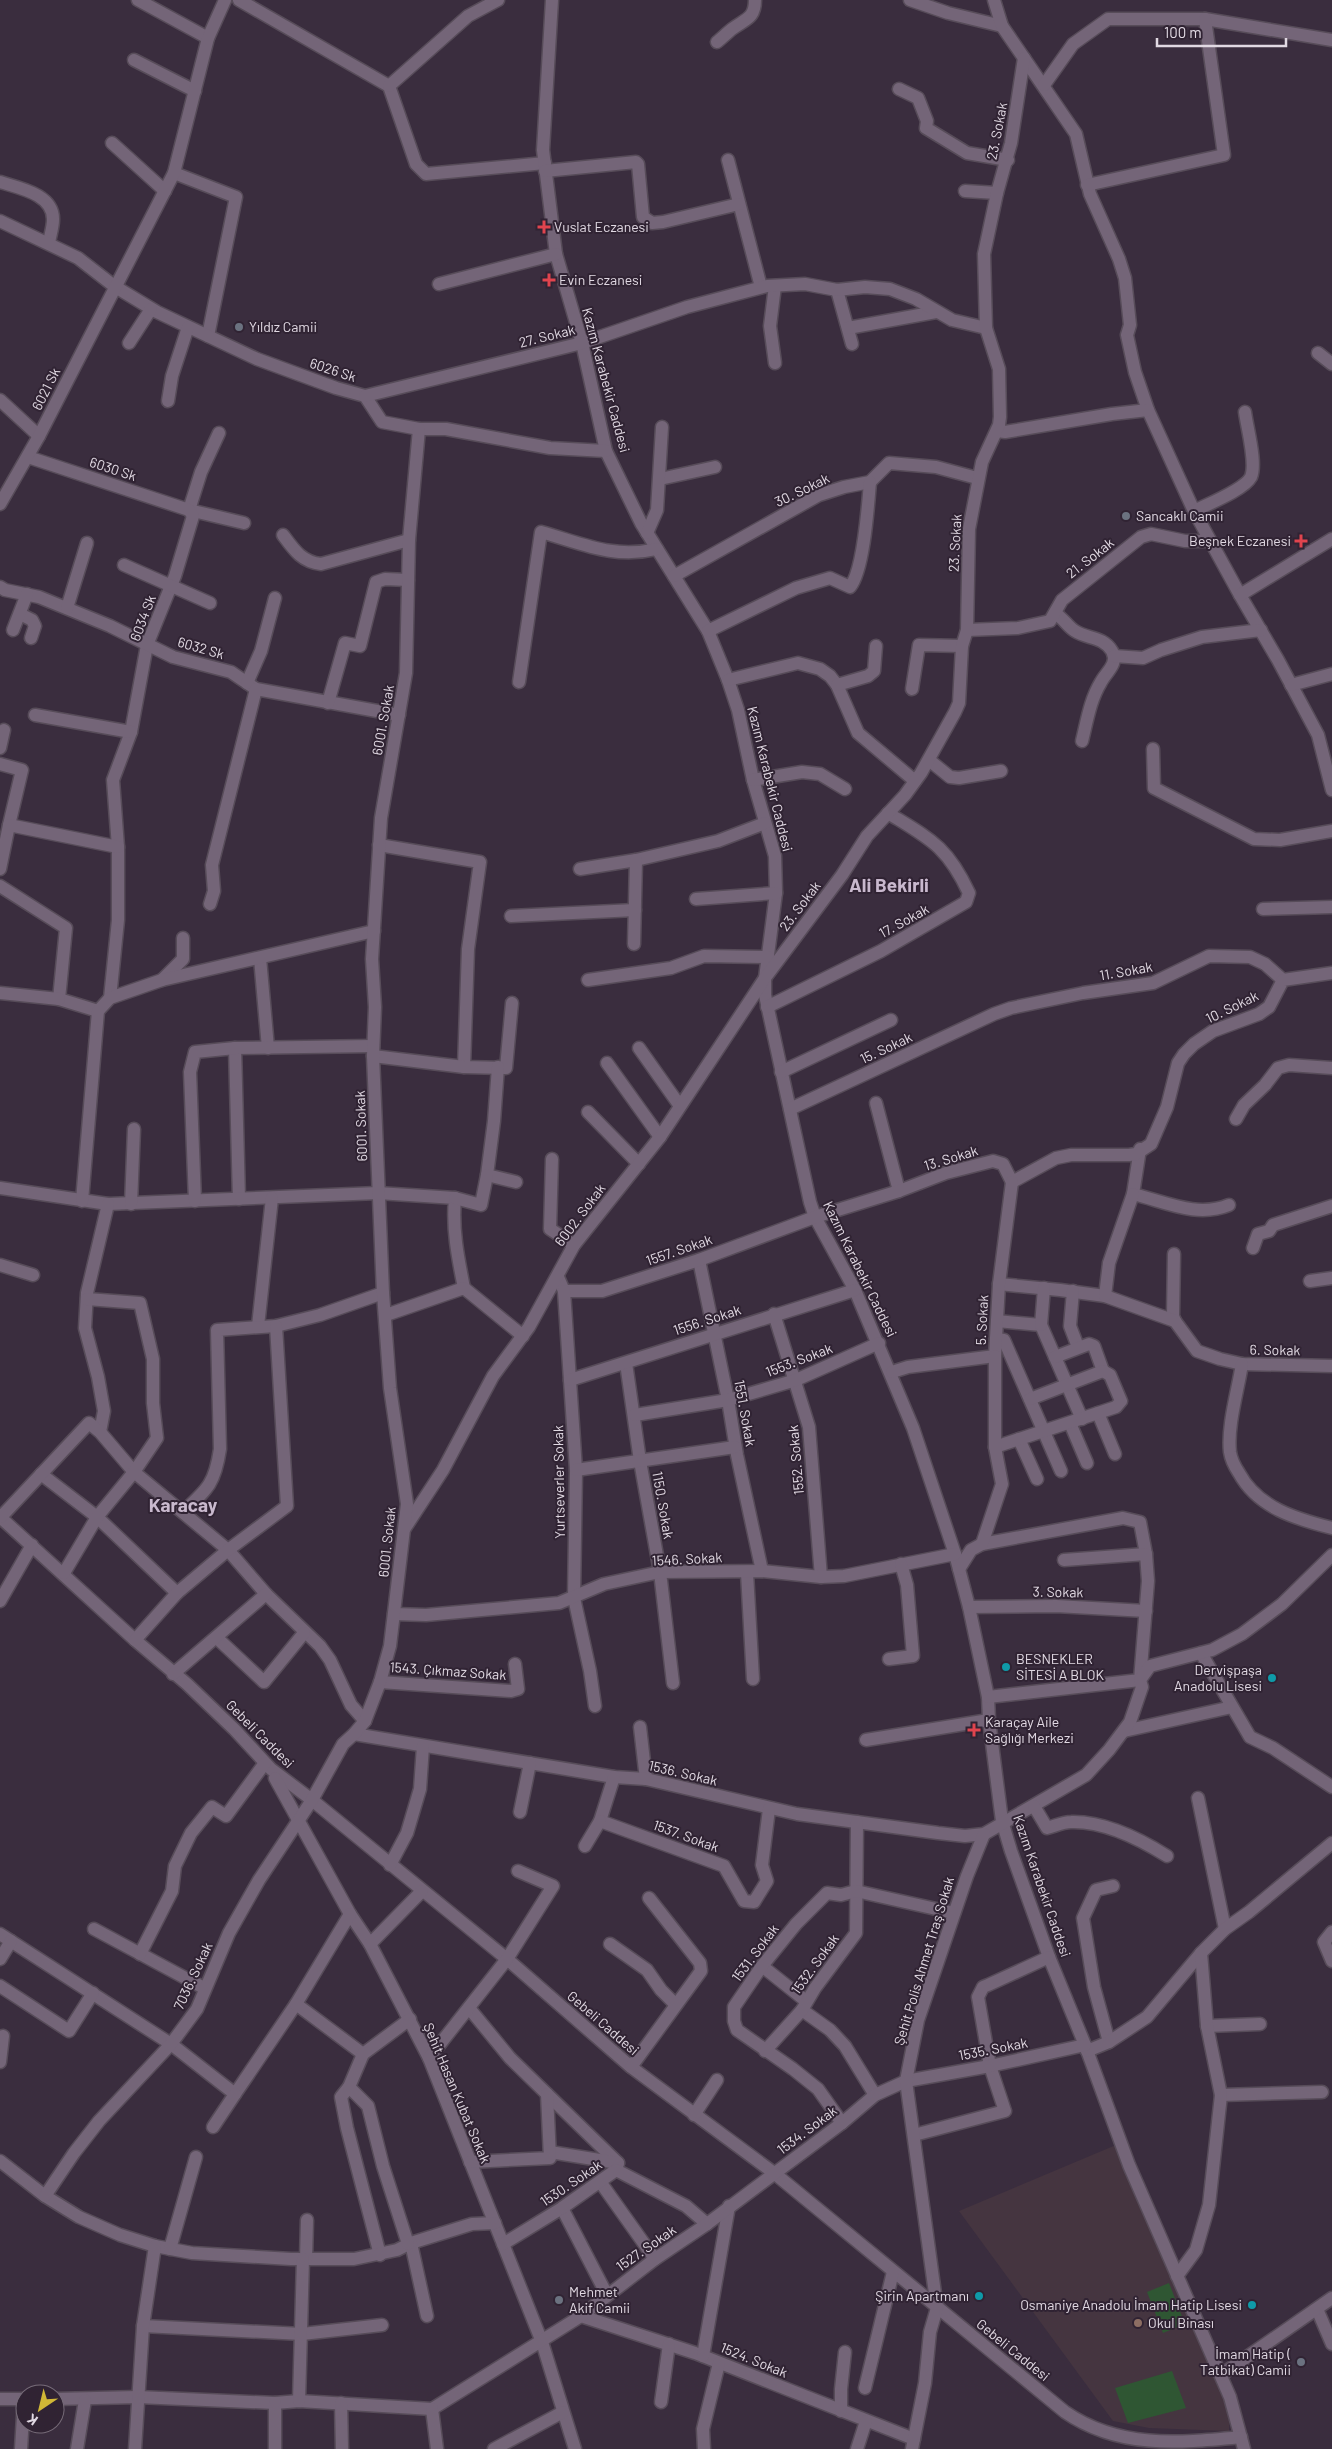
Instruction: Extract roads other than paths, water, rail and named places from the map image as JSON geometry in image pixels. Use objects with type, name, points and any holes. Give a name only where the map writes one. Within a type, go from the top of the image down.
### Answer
[{"type":"street","points":[[138,0],[208,38]]},
{"type":"street","name":"6021 Sk","points":[[0,504],[28,457],[114,286],[174,174],[208,38],[225,0]]},
{"type":"street","points":[[239,0],[389,86],[416,164],[426,174],[629,161],[638,164],[643,217],[648,222],[663,222],[740,204]]},
{"type":"street","name":"Kazım Karabekir Caddesi","points":[[552,0],[543,150],[556,254],[582,342],[606,451],[647,533],[708,631],[738,710],[753,780],[775,856],[776,893],[765,978],[767,1007],[815,1217],[855,1290],[892,1372],[913,1428],[954,1554],[969,1607],[988,1697],[989,1720],[1002,1821],[1049,1957],[1086,2048],[1129,2165],[1221,2374],[1238,2421],[1242,2443]]},
{"type":"street","points":[[716,42],[733,28],[750,19],[754,10],[755,0]]},
{"type":"street","points":[[910,0],[948,13],[1002,26]]},
{"type":"street","points":[[994,0],[1002,26],[1076,134],[1087,185],[1123,269],[1128,295],[1130,325],[1127,335],[1135,372],[1148,410],[1194,511],[1318,735],[1332,790]]},
{"type":"street","points":[[389,86],[468,16],[493,1]]},
{"type":"street","points":[[1044,86],[1073,44],[1108,19],[1206,19],[1332,40]]},
{"type":"street","points":[[1087,185],[1224,155],[1206,19]]},
{"type":"street","name":"23. Sokak","points":[[765,978],[842,875],[867,836],[905,795],[915,781],[929,760],[959,703],[962,646],[967,630],[969,528],[982,462],[1000,417],[998,368],[986,328],[984,254],[997,193],[1008,160],[1024,58]]},
{"type":"street","points":[[134,60],[195,91]]},
{"type":"street","points":[[899,90],[918,98],[927,121],[926,128],[943,139],[976,156],[1008,160]]},
{"type":"street","points":[[112,143],[165,191]]},
{"type":"street","points":[[728,160],[761,287]]},
{"type":"street","points":[[174,174],[236,197],[208,336]]},
{"type":"street","points":[[0,182],[33,192],[48,202],[54,219],[49,243]]},
{"type":"street","points":[[965,190],[997,193]]},
{"type":"street","name":"6026 Sk","points":[[0,221],[78,258],[114,286],[151,309],[188,327],[257,359],[336,388],[365,396],[382,422],[419,429],[446,429],[550,448],[606,451]]},
{"type":"street","points":[[439,284],[556,254]]},
{"type":"street","name":"27. Sokak","points":[[365,396],[582,342],[687,307],[761,287],[805,284],[837,290],[865,287],[890,289],[916,299],[952,320],[986,328]]},
{"type":"street","points":[[775,286],[770,326],[775,362]]},
{"type":"street","points":[[837,290],[852,344]]},
{"type":"street","points":[[129,343],[151,309]]},
{"type":"street","points":[[848,328],[936,312]]},
{"type":"street","points":[[168,401],[172,376],[188,327]]},
{"type":"street","points":[[1318,353],[1332,364]]},
{"type":"street","points":[[0,400],[39,436]]},
{"type":"street","points":[[996,431],[1006,432],[1112,414],[1148,410]]},
{"type":"street","points":[[1194,511],[1239,488],[1250,479],[1253,467],[1245,412]]},
{"type":"street","points":[[647,533],[657,510],[662,427]]},
{"type":"street","name":"6001. Sokak","points":[[312,1800],[342,1744],[365,1721],[380,1682],[390,1646],[407,1504],[390,1388],[383,1293],[373,1051],[374,931],[381,818],[408,653],[409,540],[419,429]]},
{"type":"street","name":"6034 Sk","points":[[110,998],[118,920],[118,847],[113,780],[131,732],[147,645],[171,586],[201,472],[219,433]]},
{"type":"street","name":"6030 Sk","points":[[28,457],[191,513],[244,523]]},
{"type":"street","points":[[708,631],[805,586],[830,578],[850,587],[859,561],[868,513],[870,482],[889,463],[936,467],[978,478]]},
{"type":"street","points":[[660,479],[715,467]]},
{"type":"street","name":"30. Sokak","points":[[674,576],[819,495],[844,487],[870,482]]},
{"type":"street","points":[[520,682],[541,532],[616,554],[635,554],[657,549]]},
{"type":"street","name":"21. Sokak","points":[[967,630],[1018,628],[1050,621],[1062,600],[1082,582],[1141,537],[1151,534],[1185,541],[1210,541]]},
{"type":"street","points":[[283,535],[298,554],[310,563],[321,564],[409,540]]},
{"type":"street","points":[[1240,595],[1332,539]]},
{"type":"street","points":[[67,608],[87,542]]},
{"type":"street","points":[[124,565],[210,603]]},
{"type":"street","points":[[328,702],[345,643],[360,646],[376,582],[385,579],[408,580]]},
{"type":"street","name":"6032 Sk","points":[[0,586],[67,608],[110,626],[173,657],[232,672],[251,686],[399,715]]},
{"type":"street","points":[[14,630],[27,594]]},
{"type":"street","points":[[210,904],[214,891],[212,865],[251,686],[275,598]]},
{"type":"street","points":[[1055,613],[1076,632],[1098,639],[1107,645],[1113,662]]},
{"type":"street","points":[[20,614],[32,620],[35,626],[31,638]]},
{"type":"street","points":[[1113,662],[1143,658],[1202,637],[1261,630]]},
{"type":"street","points":[[837,685],[868,676],[874,671],[876,646]]},
{"type":"street","points":[[912,689],[919,646],[962,646]]},
{"type":"street","points":[[1082,741],[1095,693],[1113,662]]},
{"type":"street","points":[[728,680],[798,663],[820,669],[830,676],[837,685],[858,733],[915,781]]},
{"type":"street","points":[[1291,685],[1332,674]]},
{"type":"street","points":[[35,715],[131,732]]},
{"type":"street","points":[[0,748],[4,730]]},
{"type":"street","points":[[1152,749],[1154,788],[1187,803],[1254,839],[1280,840],[1332,831]]},
{"type":"street","points":[[929,760],[950,777],[959,778],[1001,771]]},
{"type":"street","points":[[0,764],[22,770],[6,828],[0,869]]},
{"type":"street","points":[[753,780],[802,772],[820,774],[845,789]]},
{"type":"street","name":"17. Sokak","points":[[767,1007],[889,947],[966,902],[969,893],[953,861],[929,839],[888,813]]},
{"type":"street","points":[[580,869],[636,860],[718,841],[765,823]]},
{"type":"street","points":[[6,828],[118,847]]},
{"type":"street","points":[[379,845],[480,862],[468,949],[468,1007],[464,1067]]},
{"type":"street","points":[[634,944],[636,860]]},
{"type":"street","points":[[0,886],[66,928],[60,999]]},
{"type":"street","points":[[696,899],[776,893]]},
{"type":"street","points":[[1263,909],[1332,907]]},
{"type":"street","points":[[511,916],[635,910]]},
{"type":"street","points":[[82,1201],[98,1011],[110,998],[162,980],[374,931]]},
{"type":"street","points":[[162,980],[183,959],[184,938]]},
{"type":"street","points":[[588,980],[671,968],[704,956],[768,957]]},
{"type":"street","name":"11. Sokak","points":[[994,1014],[1082,993],[1153,983],[1209,956],[1250,957],[1265,964],[1283,980]]},
{"type":"street","points":[[260,958],[268,1048]]},
{"type":"street","points":[[1283,980],[1332,974]]},
{"type":"street","name":"6002. Sokak","points":[[403,1532],[443,1470],[493,1376],[524,1336],[574,1245],[660,1137],[765,978]]},
{"type":"street","name":"10. Sokak","points":[[1140,1149],[1151,1144],[1155,1137],[1167,1107],[1178,1063],[1184,1054],[1194,1044],[1213,1031],[1259,1014],[1269,1007],[1283,980]]},
{"type":"street","points":[[0,993],[60,999],[98,1011]]},
{"type":"street","points":[[195,1201],[190,1072],[195,1052],[235,1048],[373,1051],[464,1067],[506,1068],[512,1003]]},
{"type":"street","name":"15. Sokak","points":[[790,1109],[994,1014]]},
{"type":"street","points":[[781,1072],[891,1020]]},
{"type":"street","points":[[235,1048],[239,1199]]},
{"type":"street","points":[[639,1048],[680,1106]]},
{"type":"street","points":[[607,1063],[660,1137]]},
{"type":"street","points":[[1236,1119],[1244,1105],[1265,1086],[1278,1068],[1289,1066],[1332,1068]]},
{"type":"street","points":[[0,1188],[108,1204],[378,1193],[455,1198],[481,1205],[494,1121],[498,1067]]},
{"type":"street","points":[[876,1103],[899,1191]]},
{"type":"street","points":[[588,1112],[639,1164]]},
{"type":"street","points":[[131,1204],[134,1128]]},
{"type":"street","points":[[1012,1182],[1056,1158],[1071,1155],[1129,1155],[1136,1154],[1140,1149]]},
{"type":"street","points":[[1105,1296],[1109,1263],[1133,1194],[1140,1149]]},
{"type":"street","points":[[552,1159],[550,1229],[574,1245]]},
{"type":"street","name":"13. Sokak","points":[[815,1217],[899,1191],[946,1173],[993,1160],[1003,1164],[1012,1182]]},
{"type":"street","points":[[486,1175],[516,1182]]},
{"type":"street","name":"5. Sokak","points":[[892,1372],[908,1367],[995,1356],[999,1284],[1012,1182]]},
{"type":"street","points":[[1133,1194],[1198,1211],[1215,1211],[1230,1205]]},
{"type":"street","points":[[258,1326],[272,1198]]},
{"type":"street","points":[[455,1198],[453,1220],[455,1243],[464,1288],[524,1336]]},
{"type":"street","points":[[100,1432],[104,1411],[98,1376],[84,1328],[87,1299],[108,1204]]},
{"type":"street","points":[[1253,1248],[1258,1234],[1269,1231],[1274,1225],[1332,1206]]},
{"type":"street","name":"1557. Sokak","points":[[564,1291],[602,1291],[700,1260],[815,1217]]},
{"type":"street","points":[[1174,1254],[1173,1316],[1175,1321]]},
{"type":"street","name":"1551. Sokak","points":[[700,1260],[728,1400],[735,1447],[762,1571]]},
{"type":"street","points":[[0,1265],[33,1275]]},
{"type":"street","points":[[558,1277],[564,1291]]},
{"type":"street","points":[[1310,1281],[1332,1278]]},
{"type":"street","points":[[999,1284],[1105,1296],[1175,1321]]},
{"type":"street","points":[[386,1315],[464,1288]]},
{"type":"street","points":[[1044,1288],[1041,1325],[1068,1385],[1088,1463]]},
{"type":"street","name":"1556. Sokak","points":[[570,1380],[715,1332],[855,1290]]},
{"type":"street","name":"Yurtseverler Sokak","points":[[564,1291],[576,1470],[574,1598],[590,1671],[595,1706]]},
{"type":"street","points":[[1073,1291],[1070,1326],[1078,1348]]},
{"type":"street","points":[[183,1512],[212,1482],[217,1467],[220,1449],[217,1330],[276,1326],[320,1315],[383,1293]]},
{"type":"street","points":[[64,1573],[96,1517],[134,1472],[157,1438],[153,1403],[153,1359],[140,1303],[87,1299]]},
{"type":"street","name":"1552. Sokak","points":[[774,1314],[796,1380],[812,1441],[822,1577]]},
{"type":"street","points":[[997,1321],[1041,1325]]},
{"type":"street","name":"6. Sokak","points":[[1175,1321],[1197,1351],[1242,1364],[1332,1366]]},
{"type":"street","points":[[135,1640],[177,1593],[228,1550],[287,1506],[276,1326]]},
{"type":"street","points":[[996,1340],[1004,1340],[1061,1471]]},
{"type":"street","name":"1553. Sokak","points":[[635,1416],[728,1400],[796,1380],[879,1343]]},
{"type":"street","points":[[995,1447],[1116,1408],[1121,1401],[1110,1375],[1103,1371],[1094,1346],[1089,1344],[1055,1357]]},
{"type":"street","points":[[982,1544],[1002,1484],[995,1447],[995,1356]]},
{"type":"street","name":"1150. Sokak","points":[[626,1363],[640,1461],[660,1572],[673,1683]]},
{"type":"street","points":[[1242,1364],[1233,1418],[1230,1452],[1243,1481],[1267,1504],[1298,1518],[1332,1528]]},
{"type":"street","points":[[1030,1399],[1103,1371]]},
{"type":"street","points":[[1098,1413],[1115,1454]]},
{"type":"street","points":[[0,1517],[89,1423],[100,1432],[134,1472],[228,1550],[266,1594],[304,1633],[320,1646],[330,1660],[352,1704],[365,1721]]},
{"type":"street","points":[[1019,1439],[1037,1479]]},
{"type":"street","points":[[576,1470],[735,1447]]},
{"type":"street","points":[[41,1474],[96,1517],[177,1593]]},
{"type":"street","name":"Gebeli Caddesi","points":[[0,1517],[217,1712],[267,1765],[290,1786],[312,1800],[507,1959],[632,2067],[774,2173],[1064,2412],[1089,2428],[1134,2440],[1184,2443],[1242,2443]]},
{"type":"street","points":[[958,1569],[971,1550],[982,1544],[1123,1518],[1140,1522],[1142,1554],[1148,1580],[1140,1680],[1142,1687],[1130,1722],[1086,1775],[1034,1806],[1002,1821],[984,1834]]},
{"type":"street","points":[[0,1602],[32,1545]]},
{"type":"street","name":"1546. Sokak","points":[[394,1614],[426,1616],[559,1603],[604,1584],[660,1572],[747,1573],[762,1571],[822,1577],[857,1574],[954,1554]]},
{"type":"street","points":[[1064,1560],[1142,1554]]},
{"type":"street","points":[[988,1697],[1140,1680],[1150,1666],[1222,1646],[1267,1616],[1332,1555]]},
{"type":"street","points":[[889,1659],[913,1656],[907,1585],[902,1564]]},
{"type":"street","points":[[747,1573],[753,1679]]},
{"type":"street","points":[[173,1674],[266,1594]]},
{"type":"street","name":"3. Sokak","points":[[969,1607],[1056,1606],[1146,1611]]},
{"type":"street","points":[[217,1638],[264,1682],[304,1633]]},
{"type":"street","points":[[1201,1653],[1250,1737],[1330,1780]]},
{"type":"street","name":"1543. Çıkmaz Sokak","points":[[380,1682],[451,1685],[494,1691],[511,1691],[518,1689],[515,1664]]},
{"type":"street","points":[[1124,1731],[1232,1707]]},
{"type":"street","points":[[866,1740],[989,1720]]},
{"type":"street","points":[[640,1726],[646,1779]]},
{"type":"street","name":"1536. Sokak","points":[[354,1734],[614,1777],[646,1779],[769,1809],[938,1833],[965,1836],[984,1834]]},
{"type":"street","points":[[390,1865],[407,1833],[420,1790],[423,1746]]},
{"type":"street","points":[[520,1812],[530,1763]]},
{"type":"street","points":[[140,1954],[172,1891],[175,1866],[191,1833],[212,1808],[226,1816],[267,1765]]},
{"type":"street","name":"Şehit Hasan Kubat Sokak","points":[[267,1765],[350,1914],[370,1944],[429,2058],[542,2342],[575,2449]]},
{"type":"street","points":[[586,1846],[600,1821],[614,1777]]},
{"type":"street","points":[[1198,1798],[1225,1929]]},
{"type":"street","name":"7036. Sokak","points":[[45,2196],[74,2153],[99,2121],[171,2044],[197,2009],[204,1988],[229,1933],[259,1880],[312,1800]]},
{"type":"street","points":[[1034,1806],[1048,1828],[1069,1822],[1097,1825],[1143,1843],[1167,1856]]},
{"type":"street","name":"1537. Sokak","points":[[600,1821],[724,1866],[744,1901],[754,1902],[767,1881],[762,1865],[769,1809]]},
{"type":"street","name":"1532. Sokak","points":[[765,2051],[804,2005],[856,1933],[858,1921],[856,1891],[857,1822]]},
{"type":"street","name":"Şehit Polis Ahmet Traş Sokak","points":[[937,2308],[906,2080],[918,2020],[954,1913],[984,1834]]},
{"type":"street","name":"1535. Sokak","points":[[906,2080],[990,2066],[1109,2042],[1147,2017],[1225,1929],[1249,1912],[1332,1843]]},
{"type":"street","points":[[429,2058],[507,1959],[552,1886],[518,1871]]},
{"type":"street","points":[[1109,2042],[1094,1988],[1083,1918],[1096,1890],[1113,1886]]},
{"type":"street","points":[[370,1944],[422,1891]]},
{"type":"street","name":"1531. Sokak","points":[[842,2123],[818,2089],[737,2030],[733,2015],[734,2008],[762,1966],[796,1924],[827,1893],[841,1895],[856,1891],[954,1913]]},
{"type":"street","points":[[632,2067],[675,2004],[701,1971],[700,1963],[649,1898]]},
{"type":"street","points":[[213,2127],[296,2004],[350,1914]]},
{"type":"street","points":[[94,1929],[204,1988]]},
{"type":"street","points":[[1332,1932],[1324,1942],[1332,1961]]},
{"type":"street","points":[[0,1960],[5,1938],[171,2044],[235,2094]]},
{"type":"street","points":[[610,1944],[647,1970],[660,1990],[675,2004]]},
{"type":"street","points":[[1177,2276],[1196,2250],[1209,2205],[1221,2095],[1207,2026],[1201,1954]]},
{"type":"street","points":[[914,2135],[1004,2111],[990,2066],[978,2002],[980,1991],[988,1984],[1049,1957]]},
{"type":"street","points":[[762,1966],[842,2042],[875,2095]]},
{"type":"street","points":[[0,1986],[69,2031],[93,1993]]},
{"type":"street","points":[[296,2004],[363,2054]]},
{"type":"street","points":[[470,2008],[510,2058],[617,2166]]},
{"type":"street","points":[[380,2255],[347,2128],[341,2097],[349,2087],[363,2054],[410,2019]]},
{"type":"street","points":[[1207,2026],[1260,2024]]},
{"type":"street","points":[[0,2062],[3,2036]]},
{"type":"street","points":[[694,2115],[717,2080]]},
{"type":"street","name":"1534. Sokak","points":[[729,2206],[842,2123],[875,2095],[906,2080]]},
{"type":"street","points":[[349,2087],[368,2106],[383,2166],[410,2244],[427,2316]]},
{"type":"street","points":[[1221,2095],[1322,2092]]},
{"type":"street","points":[[547,2094],[550,2155]]},
{"type":"street","points":[[470,2162],[550,2155],[617,2166]]},
{"type":"street","points":[[170,2249],[196,2157]]},
{"type":"street","points":[[0,2161],[45,2196],[79,2217],[120,2235],[155,2246],[192,2253],[304,2259],[354,2259],[397,2250],[472,2224],[495,2224]]},
{"type":"street","name":"1530. Sokak","points":[[503,2244],[601,2183],[617,2166],[686,2206],[707,2224]]},
{"type":"street","points":[[601,2183],[655,2259]]},
{"type":"street","points":[[703,2356],[729,2206]]},
{"type":"street","name":"1527. Sokak","points":[[432,2409],[581,2316],[655,2259],[707,2224],[729,2206]]},
{"type":"street","points":[[562,2208],[607,2295]]},
{"type":"street","points":[[299,2402],[307,2220]]},
{"type":"street","points":[[135,2449],[142,2326],[155,2246]]},
{"type":"street","points":[[865,2388],[893,2272]]},
{"type":"street","points":[[1221,2374],[1332,2298]]},
{"type":"street","points":[[913,2444],[926,2383],[930,2332],[937,2308]]},
{"type":"street","points":[[1317,2308],[1332,2344]]},
{"type":"street","name":"1524. Sokak","points":[[581,2316],[703,2356],[866,2421],[913,2444]]},
{"type":"street","points":[[142,2326],[302,2334],[382,2325]]},
{"type":"street","points":[[660,2402],[669,2344]]},
{"type":"street","points":[[841,2411],[845,2352]]},
{"type":"street","points":[[704,2449],[703,2429],[719,2363]]},
{"type":"street","points":[[65,2399],[138,2397],[275,2403],[341,2403],[432,2409],[437,2449]]},
{"type":"street","points":[[0,2399],[15,2399]]},
{"type":"street","points":[[77,2449],[85,2400]]},
{"type":"street","points":[[275,2403],[275,2449]]},
{"type":"street","points":[[341,2403],[342,2449]]},
{"type":"street","points":[[494,2449],[564,2412]]},
{"type":"street","points":[[857,2449],[866,2421]]},
{"type":"street","points":[[21,2449],[22,2434]]},
{"type":"street","points":[[1172,2449],[1184,2443]]},
{"type":"place","name":"Vuslat Eczanesi","points":[[544,227]]},
{"type":"place","name":"Evin Eczanesi","points":[[549,280]]},
{"type":"place","name":"Yıldız Camii","points":[[239,327]]},
{"type":"place","name":"Sancaklı Camii","points":[[1126,516]]},
{"type":"place","name":"Beşnek Eczanesi","points":[[1301,541]]},
{"type":"place","name":"BESNEKLER SİTESİ A BLOK","points":[[1006,1667]]},
{"type":"place","name":"Dervişpaşa Anadolu Lisesi","points":[[1272,1678]]},
{"type":"place","name":"Karaçay Aile Sağlığı Merkezi","points":[[974,1730]]},
{"type":"place","name":"Şirin Apartmanı","points":[[979,2296]]},
{"type":"place","name":"Mehmet Akif Camii","points":[[559,2300]]},
{"type":"place","name":"Osmaniye Anadolu İmam Hatip Lisesi","points":[[1252,2305]]},
{"type":"place","name":"Okul Binası","points":[[1138,2323]]},
{"type":"place","name":"İmam Hatip ( Tatbikat) Camii","points":[[1301,2362]]},
{"type":"district","name":"Ali Bekirli","points":[[889,885]]},
{"type":"district","name":"Karacay","points":[[183,1505]]}]
